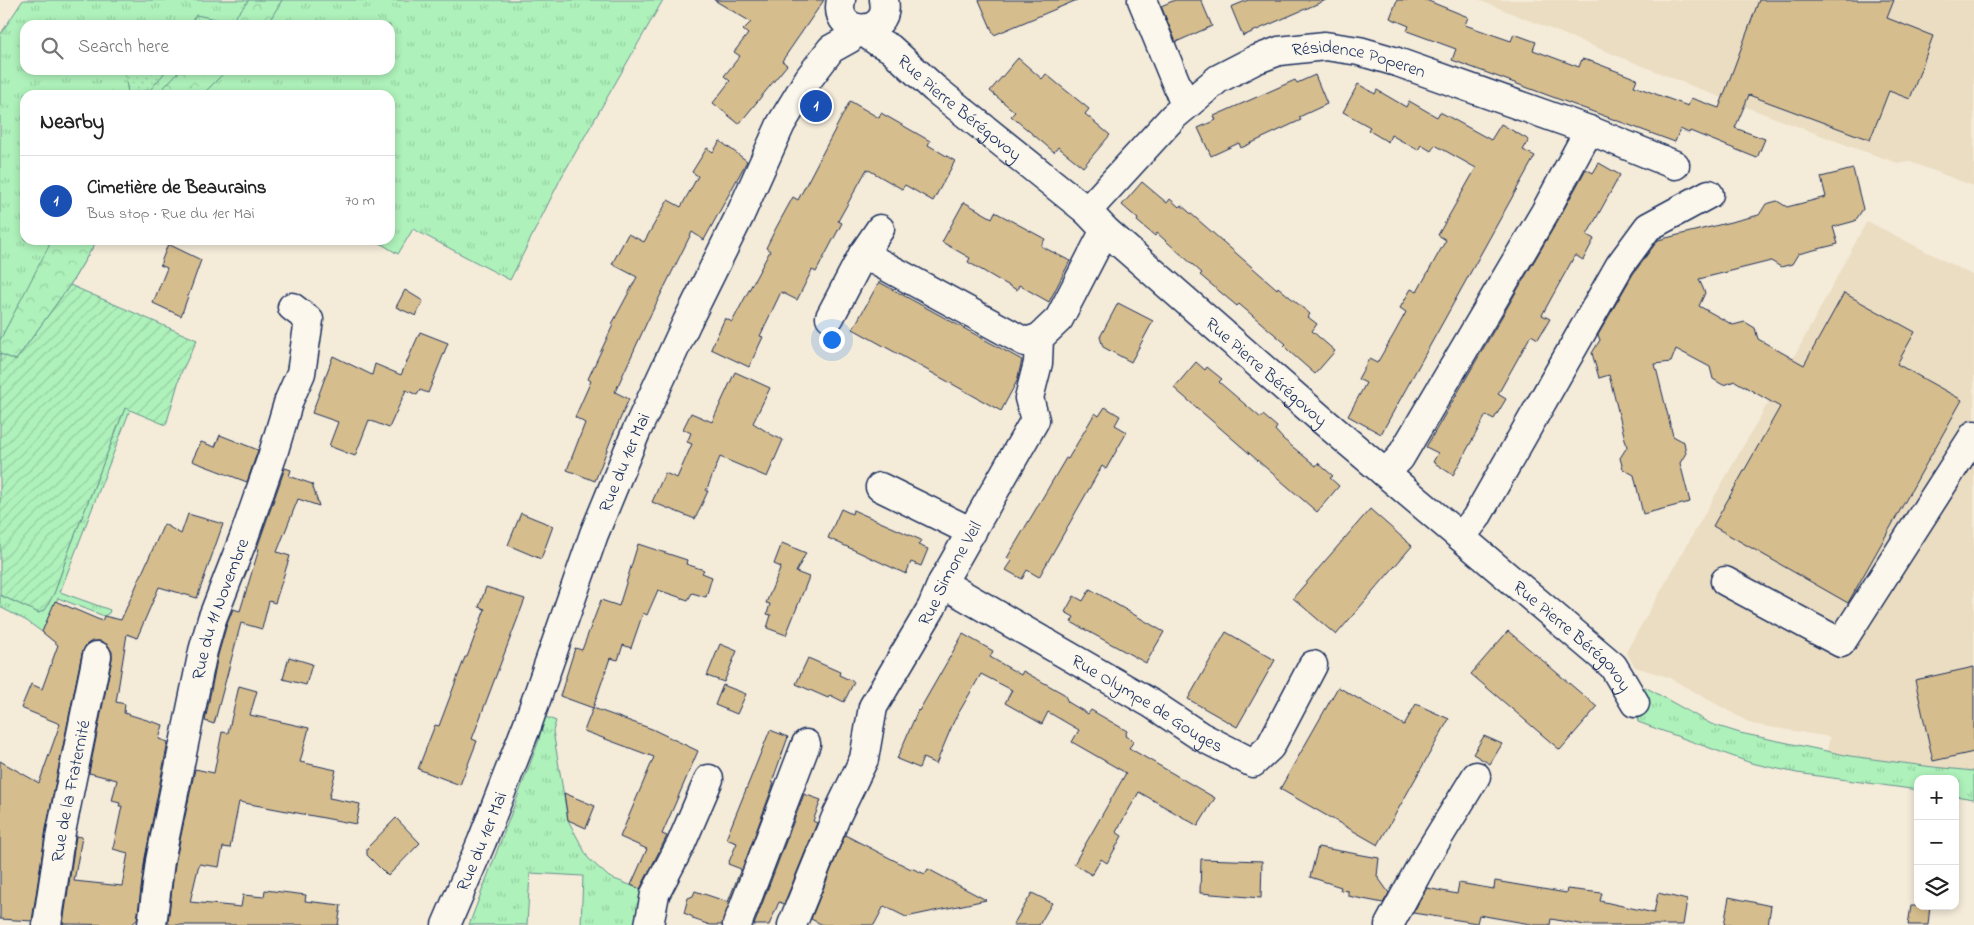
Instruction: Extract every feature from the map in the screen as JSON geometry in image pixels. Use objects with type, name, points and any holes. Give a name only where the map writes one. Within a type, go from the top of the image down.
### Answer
[{"type":"street","points":[[1142,0],[1186,104]]},
{"type":"street","name":"Rue Pierre Bérégovoy","points":[[838,3],[844,20],[853,27],[877,13],[878,42],[890,48],[935,89],[1096,220],[1321,419],[1613,666],[1635,703]]},
{"type":"street","name":"Rue du 1er Mai","points":[[446,925],[482,841],[528,723],[594,534],[636,432],[687,322],[740,215],[781,124],[809,78],[830,50],[849,39],[877,13]]},
{"type":"street","name":"Résidence Poperen","points":[[1096,220],[1186,104],[1218,79],[1279,51],[1325,46],[1359,51],[1397,62],[1589,130],[1675,165]]},
{"type":"street","points":[[1385,473],[1400,458],[1545,212],[1589,130]]},
{"type":"street","points":[[1461,536],[1476,518],[1620,265],[1648,227],[1709,194]]},
{"type":"street","points":[[863,254],[1025,342],[1039,338],[1059,319],[1096,220]]},
{"type":"street","points":[[830,317],[863,254],[880,229]]},
{"type":"street","name":"Rue du 11 Novembre","points":[[152,925],[160,861],[203,651],[212,619],[244,536],[289,400],[301,372],[309,320],[292,307]]},
{"type":"street","name":"Rue Simone Veil","points":[[792,925],[836,817],[864,759],[873,708],[932,607],[942,583],[1035,420],[1029,398],[1038,363],[1039,338]]},
{"type":"street","points":[[1725,581],[1841,643],[1974,435]]},
{"type":"street","points":[[880,487],[972,532]]},
{"type":"street","name":"Rue Olympe de Gouges","points":[[942,583],[1156,697],[1200,736],[1253,763],[1270,747],[1313,665]]},
{"type":"street","name":"Rue de la Fraternité","points":[[47,925],[61,832],[98,656]]},
{"type":"street","points":[[737,925],[806,744]]},
{"type":"street","points":[[1389,925],[1422,864],[1476,776]]},
{"type":"street","points":[[648,925],[655,894],[681,844],[709,779]]},
{"type":"shaded area","points":[[1479,0],[1974,0],[1974,186],[1910,162],[1898,163],[1857,149],[1712,94]]},
{"type":"shaded area","points":[[1867,221],[1974,276],[1974,771],[1850,756],[1827,751],[1830,737],[1752,724],[1668,677],[1635,667],[1626,652],[1793,359]]},
{"type":"green space","points":[[23,0],[663,0],[562,176],[510,280],[413,229],[398,254],[383,245],[395,245],[395,90],[20,90],[20,245],[94,245],[70,285],[0,354],[0,35]]},
{"type":"green space","points":[[249,0],[282,0],[270,20],[233,20]]},
{"type":"green space","points":[[196,15],[221,20],[192,20]]},
{"type":"green space","points":[[125,75],[163,75],[150,90],[127,90]]},
{"type":"green space","points":[[175,75],[222,75],[207,90],[162,90]]},
{"type":"green space","points":[[49,245],[94,245],[70,285],[16,360],[0,354],[0,340]]},
{"type":"green space","points":[[70,285],[197,340],[181,373],[166,425],[125,408],[69,550],[55,591],[46,609],[39,613],[0,595],[0,354],[16,360]]},
{"type":"green space","points":[[125,408],[130,410],[60,592],[110,610],[109,613],[104,616],[58,598],[42,632],[27,621],[0,607],[0,595],[39,613],[55,591],[69,550]]},
{"type":"green space","points":[[1645,687],[1711,724],[1740,733],[1850,756],[1974,771],[1974,799],[1959,797],[1959,775],[1914,775],[1914,789],[1797,773],[1751,763],[1638,722],[1635,703]]},
{"type":"green space","points":[[543,716],[556,721],[553,731],[568,820],[588,858],[609,877],[648,892],[633,925],[581,925],[583,876],[530,873],[527,925],[469,925],[539,740]]},
{"type":"building","points":[[714,0],[824,0],[782,61],[787,65],[739,124],[713,103],[730,81],[724,76],[740,56],[734,52],[748,34],[743,30],[751,22]]},
{"type":"building","points":[[979,0],[1077,0],[994,35]]},
{"type":"building","points":[[1175,0],[1201,0],[1212,26],[1176,42],[1161,6]]},
{"type":"building","points":[[1248,0],[1326,0],[1243,36],[1231,7]]},
{"type":"building","points":[[1397,0],[1426,0],[1468,17],[1465,25],[1511,41],[1514,34],[1536,42],[1533,50],[1579,67],[1582,59],[1593,62],[1637,79],[1634,86],[1688,106],[1691,98],[1719,108],[1759,0],[1894,0],[1887,18],[1933,36],[1910,99],[1889,91],[1870,140],[1749,95],[1735,128],[1765,139],[1757,158],[1690,131],[1689,133],[1680,129],[1675,142],[1452,60],[1456,49],[1407,31],[1409,26],[1390,18]]},
{"type":"building","points":[[1018,58],[1042,79],[1046,74],[1089,109],[1085,114],[1110,135],[1083,167],[1058,147],[1054,152],[1011,116],[1015,112],[990,91]]},
{"type":"building","points":[[1315,75],[1327,104],[1299,117],[1301,120],[1241,148],[1239,143],[1211,156],[1198,128],[1216,120],[1214,116],[1295,80],[1297,83]]},
{"type":"building","points":[[1358,84],[1375,94],[1377,90],[1406,107],[1409,101],[1437,117],[1440,112],[1491,140],[1501,124],[1529,140],[1523,150],[1535,156],[1381,434],[1348,416],[1366,383],[1358,379],[1369,359],[1377,363],[1394,334],[1406,312],[1400,308],[1411,289],[1417,292],[1446,240],[1438,235],[1476,168],[1435,145],[1431,151],[1421,145],[1418,150],[1391,135],[1388,142],[1368,130],[1370,127],[1343,112]]},
{"type":"building","points":[[850,101],[879,118],[881,113],[930,141],[928,145],[955,161],[933,201],[905,185],[902,189],[867,169],[838,221],[842,223],[816,272],[812,270],[797,300],[781,292],[760,336],[763,337],[749,367],[711,349],[725,318],[732,322],[770,251],[766,248],[776,228],[793,197],[798,200]]},
{"type":"building","points":[[720,141],[747,161],[704,240],[692,232],[647,322],[615,392],[629,399],[595,481],[567,470],[585,423],[575,417],[591,381],[588,379],[612,324],[637,277],[612,264],[628,234],[644,242],[668,200],[681,207],[698,176],[692,172],[707,148],[713,152]]},
{"type":"building","points":[[1599,163],[1620,175],[1587,235],[1594,239],[1583,260],[1575,255],[1542,315],[1550,319],[1538,339],[1531,335],[1498,394],[1506,399],[1494,419],[1486,415],[1453,475],[1433,462],[1438,453],[1426,447],[1586,169],[1593,173]]},
{"type":"building","points":[[1853,169],[1863,209],[1855,221],[1833,227],[1838,244],[1798,254],[1792,264],[1781,267],[1771,261],[1699,279],[1705,293],[1699,306],[1733,325],[1745,322],[1755,328],[1758,339],[1804,365],[1844,293],[1915,332],[1897,364],[1962,400],[1848,603],[1713,526],[1780,407],[1735,381],[1723,385],[1713,379],[1710,367],[1676,349],[1671,362],[1655,364],[1673,436],[1684,442],[1686,453],[1680,463],[1690,502],[1643,514],[1634,475],[1623,469],[1620,458],[1627,447],[1609,375],[1599,378],[1592,353],[1600,340],[1598,335],[1633,274],[1658,240],[1759,215],[1766,204],[1777,201],[1787,207],[1826,197],[1821,177]]},
{"type":"building","points":[[1142,182],[1167,203],[1170,199],[1179,207],[1181,205],[1277,289],[1278,287],[1310,314],[1308,317],[1317,324],[1312,331],[1335,351],[1315,374],[1284,346],[1286,344],[1239,304],[1237,306],[1200,275],[1202,273],[1157,233],[1155,236],[1137,221],[1138,219],[1122,205]]},
{"type":"building","points":[[964,202],[992,218],[995,212],[1045,239],[1041,246],[1070,261],[1049,302],[1019,285],[1017,290],[997,279],[968,262],[970,258],[942,242]]},
{"type":"building","points":[[168,245],[201,260],[181,316],[153,303],[167,268],[160,265]]},
{"type":"building","points":[[879,282],[1022,360],[1017,381],[1001,411],[853,329]]},
{"type":"building","points":[[405,290],[423,301],[416,316],[396,307]]},
{"type":"building","points":[[1118,303],[1153,321],[1131,362],[1103,347],[1100,337]]},
{"type":"building","points":[[420,332],[448,343],[428,393],[420,390],[417,395],[406,390],[389,428],[369,420],[355,456],[329,446],[338,422],[312,413],[333,356],[372,375],[375,364],[401,375]]},
{"type":"building","points":[[1196,362],[1205,370],[1207,367],[1222,379],[1219,382],[1261,418],[1263,415],[1277,427],[1275,430],[1283,439],[1316,466],[1318,463],[1333,476],[1330,478],[1339,486],[1317,512],[1174,388]]},
{"type":"building","points":[[735,372],[770,388],[753,423],[783,440],[767,477],[720,457],[706,491],[708,491],[695,519],[652,502],[665,473],[677,478],[692,444],[687,442],[691,433],[683,429],[691,413],[712,422]]},
{"type":"building","points":[[1105,407],[1120,416],[1115,425],[1127,432],[1106,469],[1102,466],[1039,577],[1027,570],[1022,579],[1006,570],[1012,561],[1007,558],[1095,413],[1099,416]]},
{"type":"building","points":[[220,435],[258,450],[247,482],[192,461],[201,442],[215,447]]},
{"type":"building","points":[[285,468],[291,470],[289,476],[312,484],[319,506],[298,499],[277,552],[290,556],[275,603],[269,601],[262,629],[241,623],[214,724],[205,721],[218,655],[233,609],[240,611],[259,549],[257,548]]},
{"type":"building","points":[[841,509],[852,514],[853,510],[921,540],[918,545],[928,549],[921,566],[911,562],[906,574],[828,538]]},
{"type":"building","points":[[1370,509],[1412,546],[1336,635],[1293,598]]},
{"type":"building","points":[[521,513],[553,526],[541,559],[508,545]]},
{"type":"building","points":[[188,514],[223,524],[197,598],[159,587],[137,638],[127,634],[116,702],[125,704],[124,713],[163,725],[159,739],[168,742],[145,858],[137,920],[131,925],[63,924],[76,836],[82,837],[74,881],[122,886],[128,853],[113,849],[122,806],[119,806],[120,803],[112,801],[117,780],[89,773],[112,659],[112,652],[108,645],[100,641],[92,641],[86,645],[82,653],[46,829],[32,921],[0,919],[0,761],[39,783],[60,724],[21,708],[31,684],[42,689],[58,645],[42,632],[55,601],[102,621],[104,616],[121,620],[164,524],[181,534]]},
{"type":"building","points":[[782,543],[806,553],[796,572],[809,577],[786,635],[767,628],[771,615],[767,614],[770,604],[766,603],[781,567],[774,564]]},
{"type":"building","points":[[638,544],[687,560],[686,564],[704,570],[702,573],[712,577],[706,597],[692,593],[688,600],[658,590],[647,615],[643,613],[631,648],[623,645],[618,660],[610,658],[593,708],[560,696],[575,648],[582,650],[601,600],[619,606]]},
{"type":"building","points":[[486,587],[525,599],[472,739],[477,741],[460,785],[418,769],[435,725],[439,726],[485,609],[479,607]]},
{"type":"building","points":[[1090,589],[1164,632],[1146,663],[1071,622],[1074,617],[1065,612],[1074,596],[1083,601]]},
{"type":"building","points":[[1508,631],[1597,707],[1560,750],[1471,674]]},
{"type":"building","points":[[1226,632],[1275,660],[1237,727],[1188,699]]},
{"type":"building","points":[[963,634],[993,651],[990,657],[1021,675],[1023,671],[1064,694],[1068,702],[1088,714],[1091,710],[1127,731],[1125,736],[1134,741],[1129,748],[1215,798],[1198,826],[1139,792],[1116,832],[1122,836],[1107,863],[1101,859],[1092,875],[1074,864],[1126,773],[1072,742],[1079,730],[1048,712],[1042,724],[1005,703],[1012,690],[981,674],[954,721],[936,764],[923,758],[919,768],[897,759],[918,710]]},
{"type":"building","points":[[720,644],[737,651],[724,682],[707,676]]},
{"type":"building","points":[[289,657],[312,664],[306,685],[283,679]]},
{"type":"building","points":[[808,658],[840,672],[839,675],[854,682],[844,702],[830,695],[828,698],[796,684]]},
{"type":"building","points":[[1974,667],[1974,752],[1933,761],[1915,680]]},
{"type":"building","points":[[723,685],[746,694],[737,714],[715,705]]},
{"type":"building","points":[[239,686],[257,691],[250,715],[309,728],[300,762],[336,770],[329,798],[360,804],[356,824],[239,802],[230,848],[223,847],[219,867],[199,864],[190,902],[241,907],[243,895],[264,897],[265,890],[306,895],[305,901],[341,905],[338,925],[170,925],[168,922],[175,864],[195,769],[214,773],[222,732],[228,733]]},
{"type":"building","points":[[1338,687],[1404,725],[1416,704],[1449,719],[1378,845],[1280,789]]},
{"type":"building","points":[[593,708],[652,729],[698,751],[662,834],[667,836],[640,889],[631,885],[647,849],[620,837],[654,757],[584,731]]},
{"type":"building","points":[[770,730],[788,737],[772,782],[774,783],[722,925],[710,925],[693,919],[693,917],[684,913],[688,898],[693,896],[695,891],[728,902],[741,869],[728,864],[737,843],[726,839]]},
{"type":"building","points":[[1484,736],[1502,744],[1490,764],[1473,754]]},
{"type":"building","points":[[564,793],[595,806],[586,828],[568,820]]},
{"type":"building","points":[[804,794],[821,800],[813,821],[817,823],[784,904],[779,902],[769,925],[754,925]]},
{"type":"building","points":[[396,818],[420,843],[388,876],[367,855],[367,848]]},
{"type":"building","points":[[845,835],[911,869],[925,874],[928,869],[986,900],[906,917],[884,906],[874,925],[823,925],[811,919]]},
{"type":"building","points":[[1318,847],[1379,858],[1377,876],[1389,893],[1383,903],[1348,896],[1348,891],[1340,890],[1341,887],[1310,877]]},
{"type":"building","points":[[1201,859],[1262,861],[1261,898],[1200,893]]},
{"type":"building","points":[[1495,881],[1566,893],[1567,889],[1602,893],[1600,901],[1654,913],[1658,893],[1687,900],[1683,925],[1585,925],[1551,919],[1550,925],[1536,925],[1479,915],[1477,923],[1413,913],[1427,888],[1457,894],[1459,883],[1494,889]]},
{"type":"building","points":[[1032,893],[1052,903],[1039,925],[1013,925]]},
{"type":"building","points":[[1729,897],[1771,906],[1768,925],[1724,925]]},
{"type":"building","points":[[1911,906],[1914,906],[1914,910],[1930,910],[1928,925],[1908,925]]},
{"type":"place","name":"Cimetière de Beaurains","points":[[816,106]]}]
